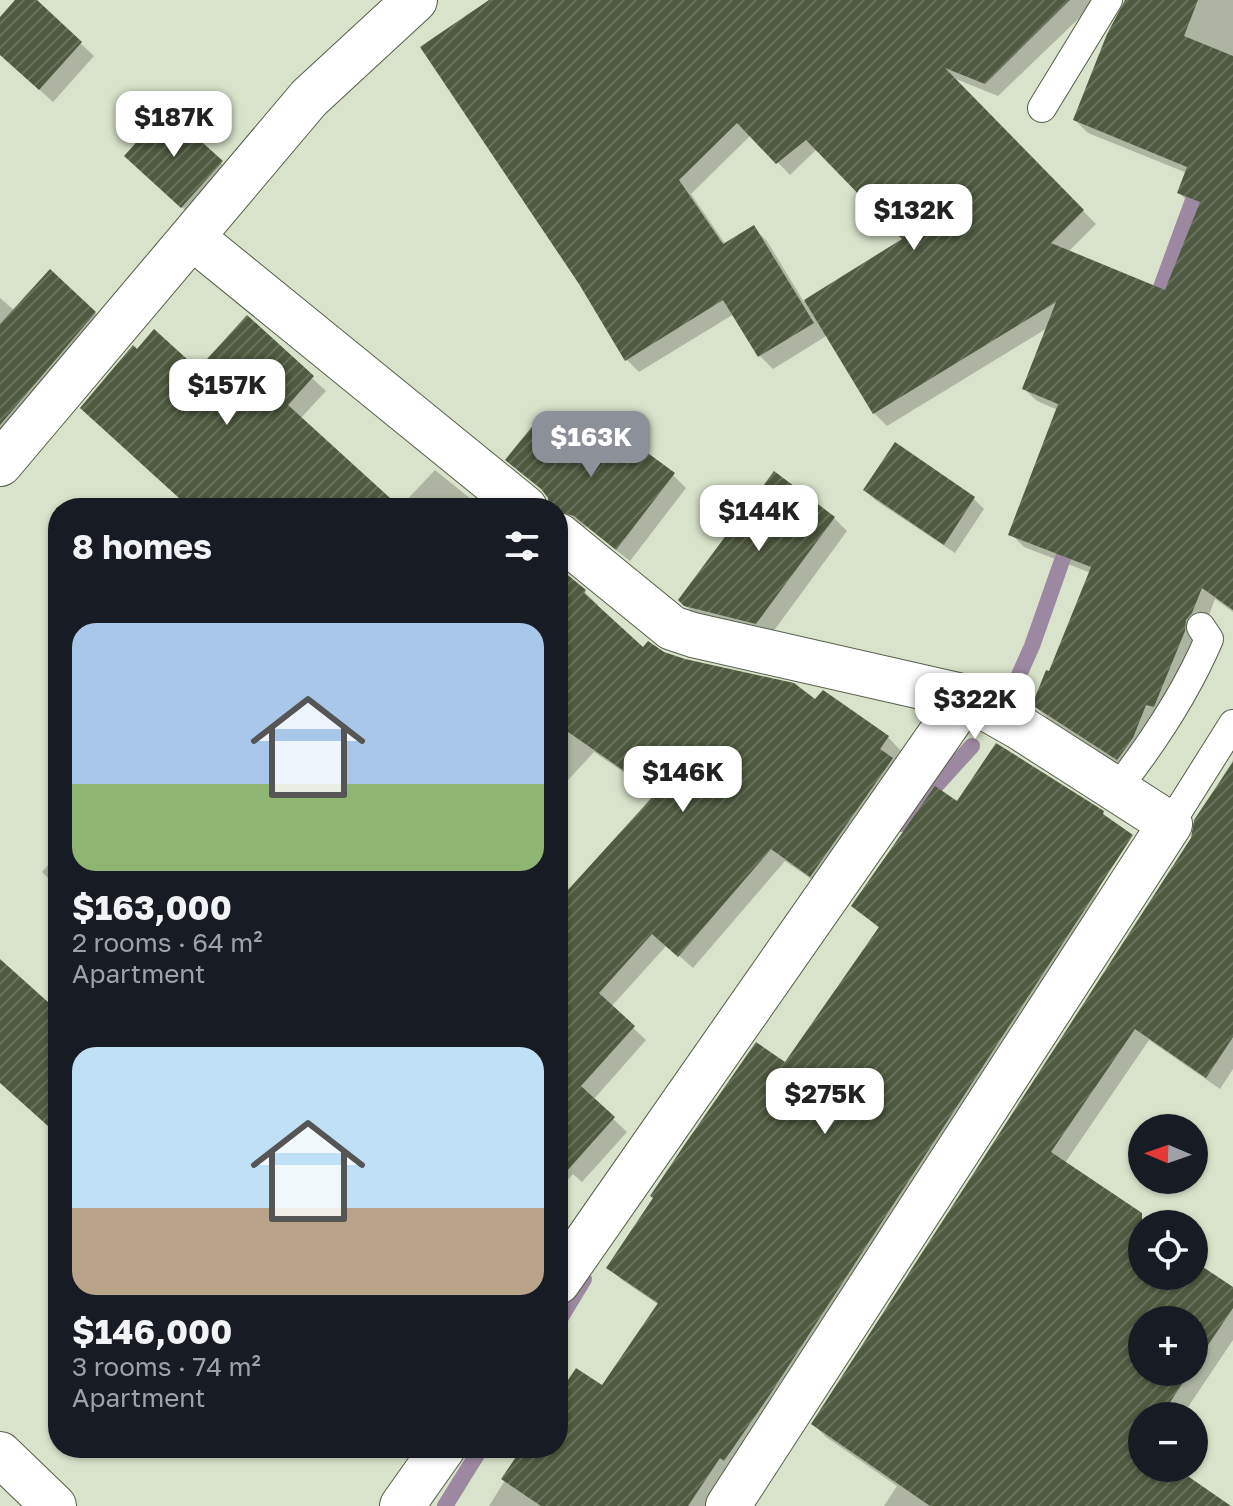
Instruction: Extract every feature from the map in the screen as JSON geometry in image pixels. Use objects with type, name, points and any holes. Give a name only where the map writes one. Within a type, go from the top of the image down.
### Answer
[{"type":"street","points":[[0,464],[309,98],[415,0]]},
{"type":"street","points":[[193,238],[513,498]]},
{"type":"street","points":[[568,543],[672,628],[966,697],[1019,727],[1170,824],[728,1506]]},
{"type":"street","points":[[568,1268],[966,697]]},
{"type":"street","points":[[0,1454],[54,1506]]},
{"type":"street","points":[[402,1506],[436,1458]]},
{"type":"lane","points":[[1042,108],[1108,0]]},
{"type":"lane","points":[[1116,790],[1139,761],[1205,650],[1209,635],[1201,627]]},
{"type":"lane","points":[[1170,824],[1233,724]]},
{"type":"building","points":[[15,0],[37,0],[82,42],[39,90],[0,55],[0,17]]},
{"type":"building","points":[[489,0],[1070,0],[985,84],[945,68],[1084,210],[1051,243],[1165,290],[1200,202],[1177,193],[1187,167],[1073,120],[1107,34],[1125,0],[1198,0],[1184,36],[1233,56],[1233,610],[1202,588],[1186,620],[1185,631],[1154,707],[1146,705],[1133,738],[1117,760],[1032,705],[1091,567],[1008,535],[1058,404],[1022,389],[1056,302],[873,414],[804,300],[902,239],[806,140],[776,164],[737,123],[679,180],[723,244],[754,225],[814,323],[758,357],[723,300],[625,361],[579,284],[420,47]]},
{"type":"building","points":[[166,110],[223,161],[181,208],[124,156]]},
{"type":"building","points":[[50,269],[96,312],[0,425],[0,324]]},
{"type":"building","points":[[247,315],[314,376],[288,405],[390,498],[179,498],[80,408],[133,345],[137,349],[154,329],[198,369]]},
{"type":"building","points":[[543,413],[602,461],[622,434],[675,473],[616,550],[568,514],[568,498],[548,498],[505,460]]},
{"type":"building","points":[[895,442],[975,497],[944,545],[863,490]]},
{"type":"building","points":[[774,471],[835,517],[756,624],[684,606],[678,600]]},
{"type":"building","points":[[568,575],[643,647],[648,641],[664,652],[685,659],[794,683],[815,699],[823,690],[889,736],[880,749],[893,758],[810,877],[771,849],[678,957],[652,934],[599,993],[635,1026],[581,1086],[615,1117],[568,1170],[568,890],[656,793],[568,732]]},
{"type":"building","points":[[996,743],[1104,811],[1103,814],[1133,835],[769,1396],[724,1461],[720,1458],[688,1506],[541,1506],[501,1479],[515,1458],[568,1458],[568,1380],[576,1368],[602,1385],[658,1303],[606,1268],[653,1198],[650,1196],[756,1042],[785,1062],[879,927],[851,906],[935,786],[957,801]]},
{"type":"building","points":[[1233,762],[1233,1037],[1206,1078],[1135,1029],[1051,1152],[1138,1210],[1128,1210],[1128,1290],[1208,1290],[1208,1270],[1233,1287],[1233,1308],[1208,1345],[1208,1306],[1128,1306],[1128,1386],[1181,1386],[1170,1402],[1128,1402],[1128,1482],[1196,1482],[1231,1506],[930,1506],[811,1424],[1191,838],[1194,820]]},
{"type":"building","points":[[0,959],[48,1002],[48,1126],[0,1083]]},
{"type":"waterway","points":[[1153,309],[1200,181]]},
{"type":"waterway","points":[[1006,704],[1032,646],[1070,538]]},
{"type":"waterway","points":[[901,824],[972,746]]},
{"type":"waterway","points":[[568,1305],[584,1279]]},
{"type":"waterway","points":[[445,1506],[475,1458]]}]
